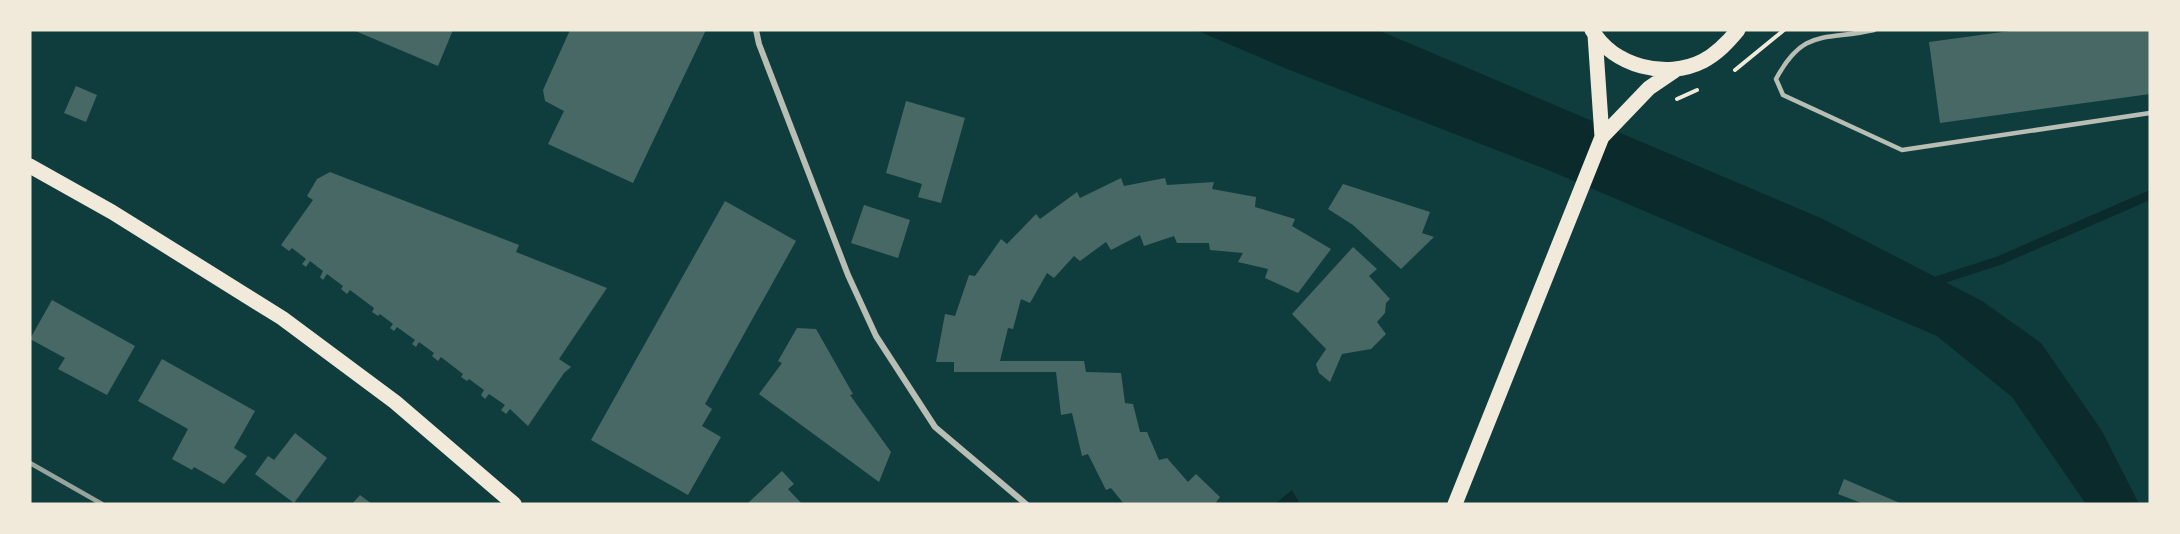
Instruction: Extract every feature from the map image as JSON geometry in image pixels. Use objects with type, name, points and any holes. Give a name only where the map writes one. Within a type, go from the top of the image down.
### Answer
[{"type":"main road","points":[[1455,504],[1606,128],[1649,88],[1677,69],[1702,61],[1725,47],[1738,30]]},
{"type":"main road","points":[[1593,33],[1611,52],[1632,63],[1654,69],[1677,69]]},
{"type":"main road","points":[[1593,33],[1606,128]]},
{"type":"main road","points":[[30,166],[112,212],[282,318],[396,402],[514,504]]},
{"type":"street","points":[[756,30],[844,264],[876,336],[935,427],[1026,504]]},
{"type":"lane","points":[[1874,30],[1830,35],[1797,47],[1776,79],[1783,95],[1902,150],[2150,113]]},
{"type":"water","points":[[1196,30],[1378,30],[1823,219],[1982,301],[2041,343],[2102,431],[2139,504],[2086,504],[2012,397],[1937,336],[1553,172],[1287,69]]},
{"type":"water","points":[[1292,490],[1300,504],[1275,504]]},
{"type":"building","points":[[353,30],[453,30],[438,66]]},
{"type":"building","points":[[570,30],[706,30],[633,183],[548,144],[564,111],[545,101],[543,90]]},
{"type":"building","points":[[2017,30],[2150,30],[2150,94],[1940,123],[1929,42]]},
{"type":"building","points":[[76,86],[97,95],[86,122],[64,113]]},
{"type":"building","points":[[906,101],[965,118],[941,203],[918,197],[922,184],[886,173]]},
{"type":"building","points":[[330,172],[519,245],[516,252],[607,288],[559,359],[571,367],[564,373],[528,426],[510,409],[506,414],[501,410],[505,405],[489,394],[485,399],[481,395],[484,390],[469,379],[467,381],[461,377],[463,374],[441,357],[438,361],[432,356],[434,353],[419,342],[416,347],[412,344],[415,340],[397,327],[394,331],[390,328],[393,324],[380,314],[378,316],[372,312],[374,308],[350,290],[347,294],[341,289],[343,286],[327,274],[323,280],[320,277],[323,271],[310,261],[306,267],[302,264],[306,259],[292,248],[289,251],[281,245],[313,200],[307,196],[317,179]]},
{"type":"building","points":[[1121,178],[1124,186],[1165,178],[1167,185],[1214,182],[1212,189],[1256,197],[1255,207],[1295,219],[1292,226],[1331,249],[1298,293],[1265,278],[1268,269],[1238,262],[1243,253],[1210,250],[1209,243],[1177,243],[1174,236],[1144,246],[1140,235],[1111,250],[1106,242],[1080,261],[1074,256],[1054,278],[1047,273],[1030,303],[1021,299],[1013,329],[1008,328],[1000,361],[1084,361],[1086,372],[1121,373],[1125,403],[1133,404],[1140,432],[1147,432],[1159,460],[1167,458],[1188,482],[1196,474],[1220,497],[1215,504],[1124,504],[1111,488],[1106,490],[1088,454],[1082,456],[1072,413],[1061,415],[1056,372],[954,372],[954,362],[936,362],[945,314],[955,316],[969,275],[975,276],[1001,239],[1007,244],[1036,214],[1040,219],[1077,192],[1080,198]]},
{"type":"building","points":[[1343,184],[1430,212],[1422,233],[1434,237],[1401,269],[1353,225],[1328,209]]},
{"type":"building","points":[[725,201],[796,241],[705,404],[712,409],[702,426],[721,437],[688,495],[591,440]]},
{"type":"building","points":[[864,205],[910,220],[898,258],[851,243]]},
{"type":"building","points":[[1353,247],[1377,269],[1369,276],[1390,299],[1386,303],[1385,313],[1377,322],[1386,334],[1371,349],[1342,354],[1330,382],[1319,373],[1316,364],[1326,349],[1292,314]]},
{"type":"building","points":[[52,300],[135,346],[107,395],[58,369],[65,358],[30,339]]},
{"type":"building","points":[[797,328],[816,329],[853,394],[850,395],[891,452],[879,482],[759,394],[782,363],[778,361]]},
{"type":"building","points":[[162,359],[255,411],[234,448],[247,456],[224,484],[194,467],[192,470],[172,459],[188,429],[138,401]]},
{"type":"building","points":[[295,433],[327,458],[294,503],[255,474],[268,456],[274,460]]},
{"type":"building","points":[[782,471],[794,484],[788,489],[802,504],[747,504]]},
{"type":"building","points":[[1844,479],[1902,504],[1864,504],[1838,494]]},
{"type":"building","points":[[360,495],[372,504],[352,504]]},
{"type":"waterway","points":[[1930,283],[1998,261],[2150,195]]},
{"type":"railway","points":[[30,463],[102,504]]}]
